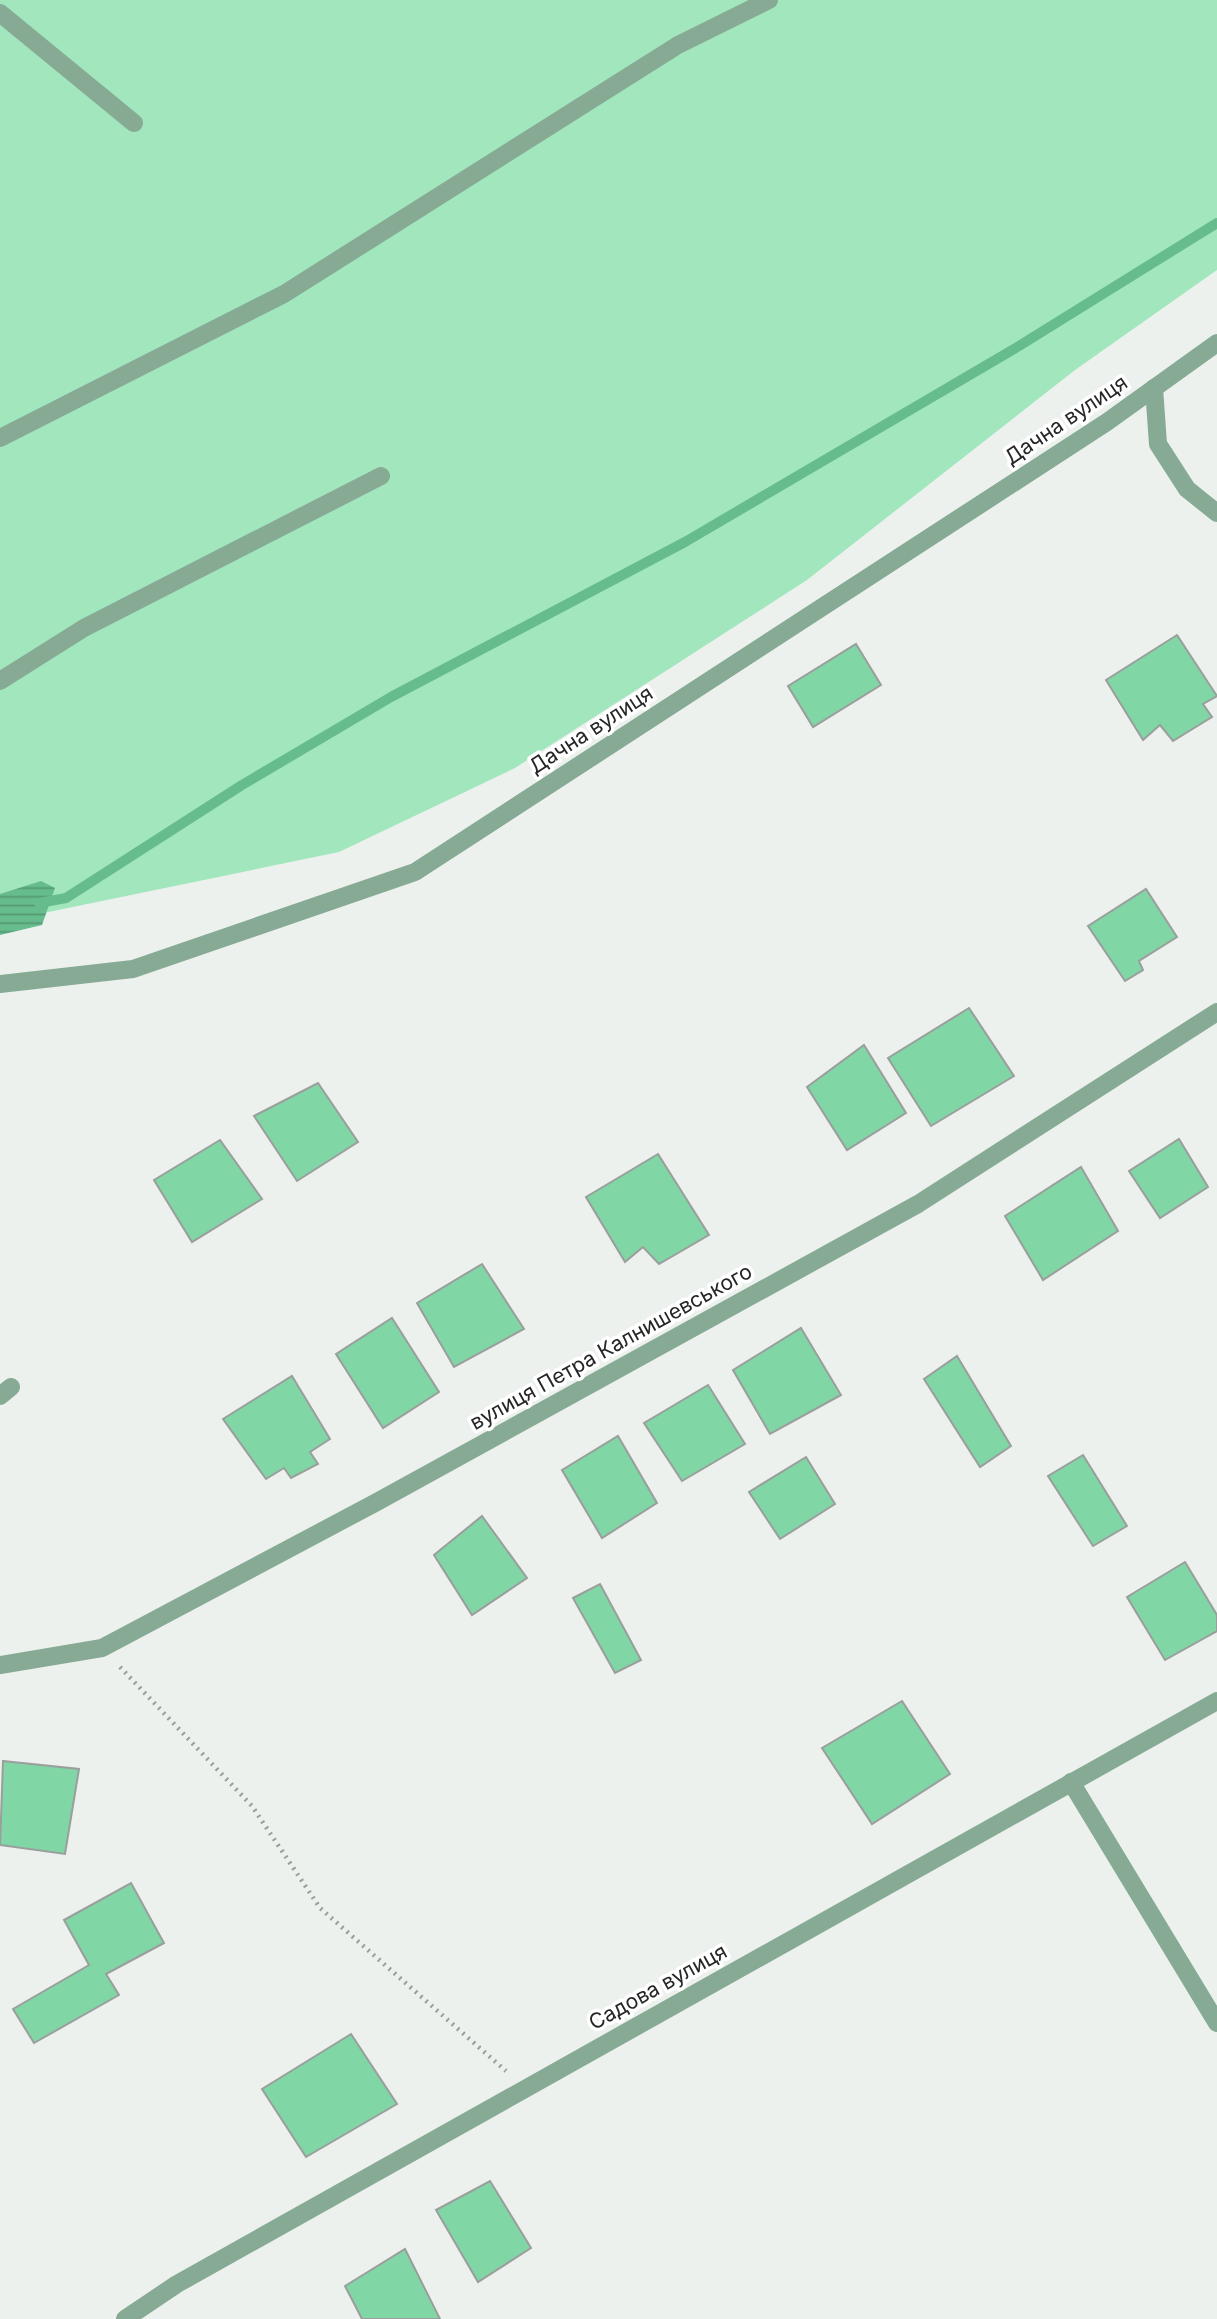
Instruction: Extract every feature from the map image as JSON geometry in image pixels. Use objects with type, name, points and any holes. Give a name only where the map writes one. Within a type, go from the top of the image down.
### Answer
[{"type":"street","points":[[0,438],[284,294],[678,46],[769,0]]},
{"type":"street","points":[[0,13],[134,123]]},
{"type":"street","name":"Дачна вулиця","points":[[0,984],[133,969],[415,872],[1107,422],[1217,343]]},
{"type":"street","points":[[1154,388],[1158,444],[1187,489],[1217,513]]},
{"type":"street","points":[[0,681],[84,628],[381,476]]},
{"type":"street","name":"вулиця Петра Калнишевського","points":[[0,1665],[102,1648],[375,1503],[918,1204],[1217,1012]]},
{"type":"street","name":"Садова вулиця","points":[[125,2319],[177,2284],[1217,1701]]},
{"type":"street","points":[[1071,1782],[1217,2023]]},
{"type":"path","points":[[102,1648],[251,1806],[320,1908],[525,2088]]},
{"type":"shaded area","points":[[0,0],[1217,0],[1217,270],[1075,370],[807,580],[515,768],[339,852],[0,922]]},
{"type":"shaded area","points":[[41,881],[55,888],[42,925],[0,935],[0,894]]},
{"type":"building","points":[[1177,635],[1217,696],[1203,704],[1212,717],[1173,741],[1160,725],[1143,740],[1106,680]]},
{"type":"building","points":[[856,644],[881,685],[813,727],[788,686]]},
{"type":"building","points":[[1146,889],[1177,937],[1139,961],[1143,970],[1125,981],[1088,926]]},
{"type":"building","points":[[969,1008],[1014,1076],[931,1126],[888,1058]]},
{"type":"building","points":[[864,1045],[906,1113],[847,1150],[807,1087]]},
{"type":"building","points":[[318,1083],[358,1142],[297,1181],[254,1116]]},
{"type":"building","points":[[1179,1139],[1208,1187],[1160,1218],[1129,1171]]},
{"type":"building","points":[[220,1140],[262,1199],[192,1242],[154,1180]]},
{"type":"building","points":[[658,1154],[709,1235],[659,1264],[643,1247],[625,1262],[586,1197]]},
{"type":"building","points":[[1081,1167],[1118,1231],[1043,1280],[1005,1216]]},
{"type":"building","points":[[482,1264],[524,1329],[454,1367],[417,1303]]},
{"type":"building","points":[[392,1318],[439,1392],[383,1428],[336,1354]]},
{"type":"building","points":[[801,1328],[841,1395],[770,1434],[733,1370]]},
{"type":"building","points":[[957,1356],[1011,1446],[980,1467],[924,1379]]},
{"type":"building","points":[[292,1376],[330,1439],[310,1452],[318,1464],[291,1478],[284,1468],[266,1479],[223,1419]]},
{"type":"building","points":[[708,1385],[745,1444],[682,1481],[644,1423]]},
{"type":"building","points":[[618,1436],[657,1503],[602,1538],[562,1470]]},
{"type":"building","points":[[1083,1455],[1127,1526],[1093,1546],[1048,1476]]},
{"type":"building","points":[[806,1457],[835,1504],[780,1539],[749,1492]]},
{"type":"building","points":[[482,1516],[527,1578],[472,1615],[434,1555]]},
{"type":"building","points":[[1185,1562],[1217,1615],[1217,1631],[1165,1660],[1127,1597]]},
{"type":"building","points":[[600,1584],[641,1660],[615,1673],[573,1598]]},
{"type":"building","points":[[902,1701],[950,1774],[872,1824],[822,1748]]},
{"type":"building","points":[[3,1761],[79,1769],[65,1854],[0,1845]]},
{"type":"building","points":[[131,1883],[164,1943],[106,1974],[119,1995],[34,2043],[13,2009],[89,1965],[64,1920]]},
{"type":"building","points":[[351,2034],[397,2104],[306,2157],[262,2089]]},
{"type":"building","points":[[490,2181],[531,2248],[478,2282],[436,2210]]},
{"type":"building","points":[[405,2249],[440,2319],[362,2319],[345,2286]]},
{"type":"waterway","points":[[39,903],[66,898],[242,785],[391,697],[685,542],[1019,346],[1217,223]]}]
